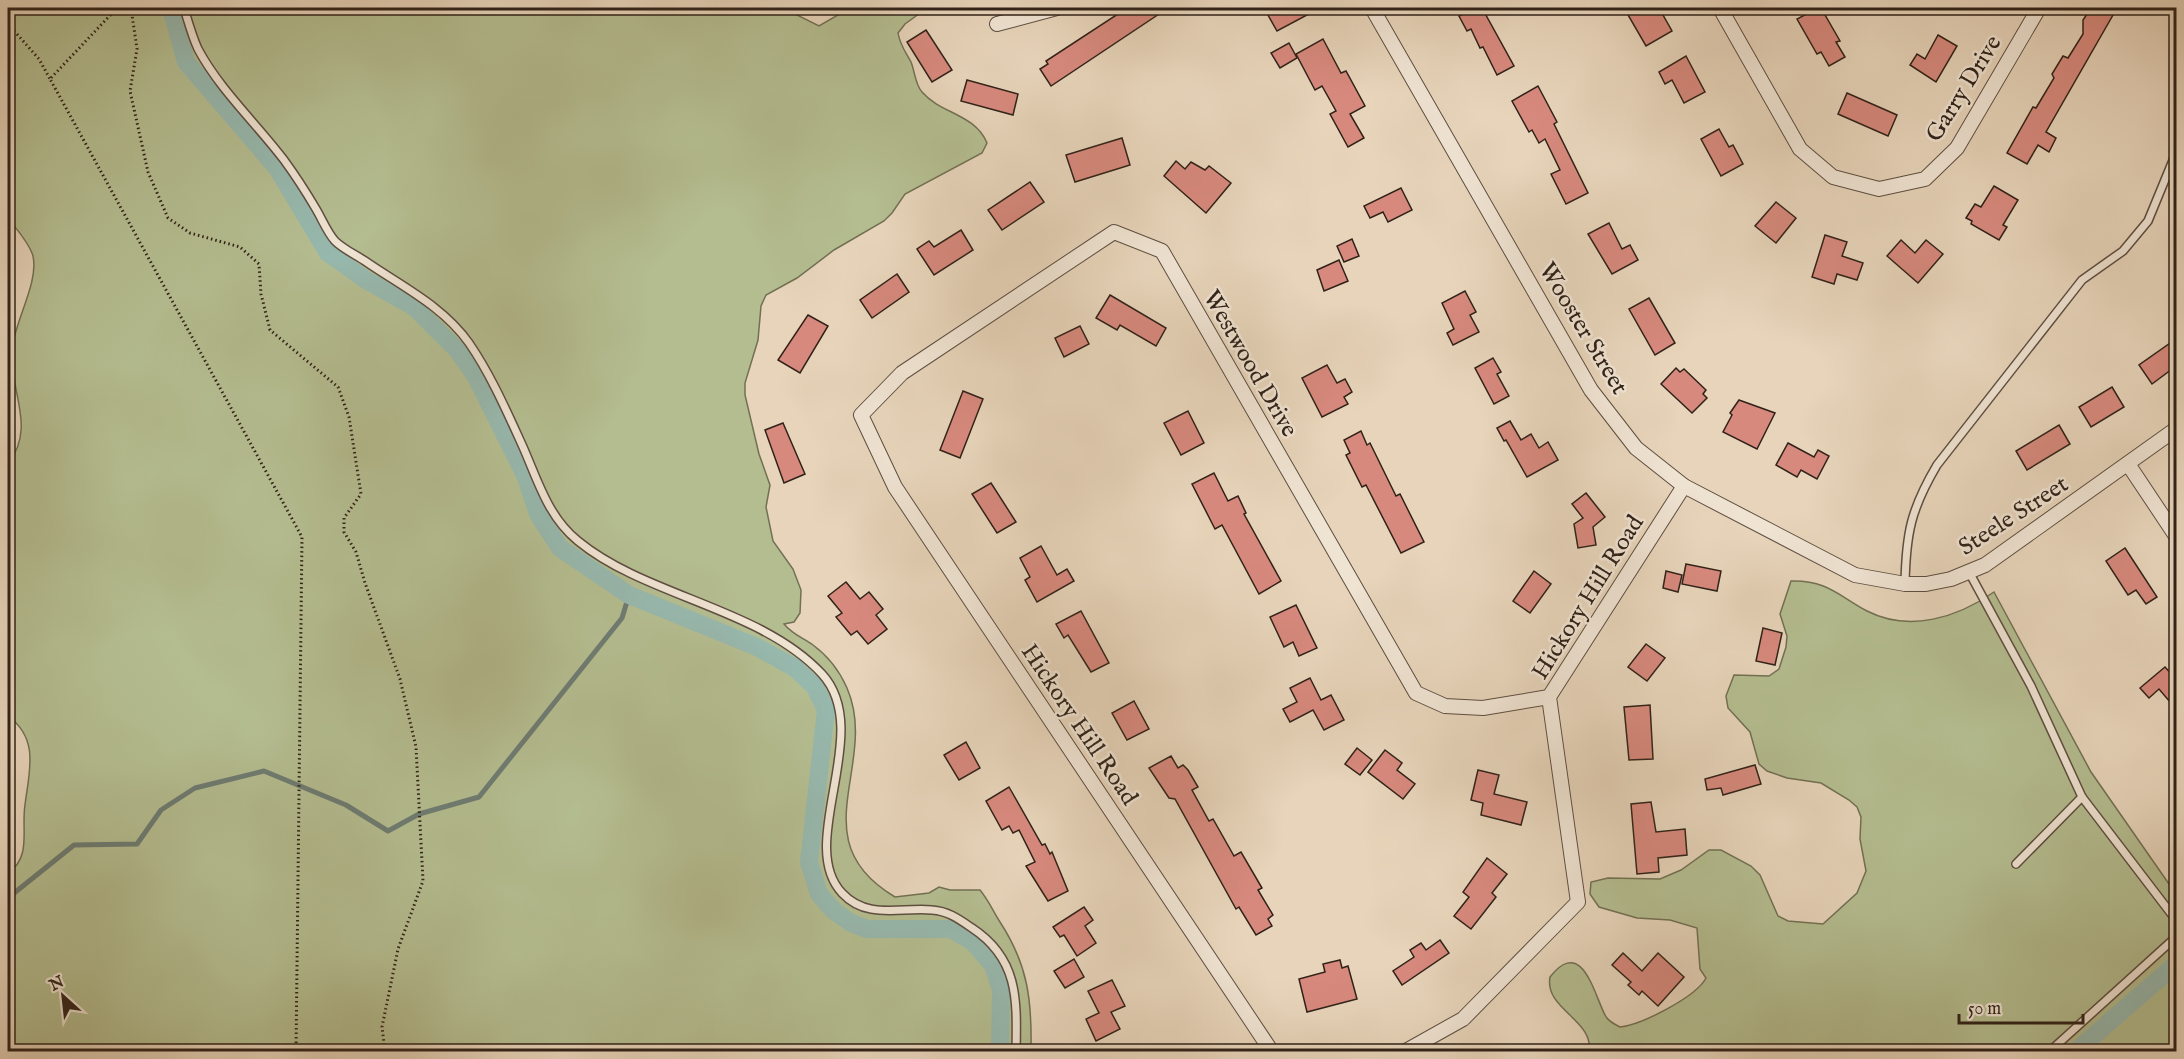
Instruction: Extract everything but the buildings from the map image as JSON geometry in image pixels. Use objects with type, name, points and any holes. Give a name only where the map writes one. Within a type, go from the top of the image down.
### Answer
[{"type":"street","points":[[997,24],[1057,8]]},
{"type":"street","name":"Wooster Street","points":[[1372,8],[1591,390],[1636,448],[1684,486],[1855,575]]},
{"type":"street","name":"Garry Drive","points":[[1720,8],[1800,149],[1833,177],[1879,189],[1925,179],[1957,148],[2039,8]]},
{"type":"street","name":"Westwood Drive","points":[[861,415],[902,373],[1114,232],[1162,251],[1416,693],[1445,706],[1483,708],[1549,697]]},
{"type":"street","name":"Hickory Hill Road","points":[[861,415],[895,487],[1272,1052]]},
{"type":"street","name":"Steele Street","points":[[1855,575],[1905,584],[1926,584],[1969,572],[2008,550],[2176,429]]},
{"type":"street","points":[[2128,464],[2176,536]]},
{"type":"street","name":"Hickory Hill Road","points":[[1404,1052],[1464,1019],[1578,902],[1549,697],[1684,486]]},
{"type":"lane","points":[[184,8],[197,47],[215,76],[284,160],[334,240],[420,297],[447,319],[466,339],[484,367],[514,428],[548,508],[576,540],[611,564],[741,621],[800,654],[825,677],[841,714],[840,749],[828,826],[828,861],[834,884],[856,905],[871,911],[932,910],[950,914],[980,933],[1002,955],[1010,973],[1017,1001],[1016,1052]]},
{"type":"lane","points":[[1905,584],[1907,531],[1918,496],[1937,465],[2082,280],[2123,252],[2148,221],[2176,153]]},
{"type":"lane","points":[[1969,572],[2031,686],[2082,797],[2176,920]]},
{"type":"lane","points":[[2016,864],[2082,797]]},
{"type":"lane","points":[[2049,1052],[2176,937]]},
{"type":"path","points":[[50,79],[117,8]]},
{"type":"path","points":[[131,8],[137,49],[130,91],[148,172],[168,218],[190,233],[240,248],[259,264],[261,294],[270,330],[338,387],[349,417],[362,494],[344,518],[344,532],[356,552],[400,679],[416,747],[423,881],[398,949],[382,1027],[385,1052]]},
{"type":"path","points":[[8,24],[39,58],[302,537],[296,1052]]},
{"type":"green space","points":[[8,8],[783,8],[819,26],[850,8],[927,8],[905,24],[898,33],[918,85],[922,92],[938,105],[974,126],[982,133],[987,143],[982,153],[905,194],[884,221],[834,250],[797,278],[766,295],[761,306],[758,340],[745,383],[745,395],[759,454],[770,485],[766,507],[773,541],[793,569],[801,590],[800,613],[794,622],[784,624],[824,654],[833,665],[847,688],[855,716],[855,745],[847,800],[846,826],[852,851],[867,875],[895,897],[929,893],[939,887],[950,890],[980,890],[1009,938],[1022,968],[1031,1015],[1031,1051],[8,1051],[8,873],[20,859],[23,851],[30,757],[25,735],[8,716],[8,464],[16,450],[21,422],[12,365],[12,350],[17,327],[30,290],[34,267],[29,246],[8,218]]},
{"type":"green space","points":[[1791,581],[1803,581],[1823,586],[1867,611],[1883,618],[1900,621],[1917,621],[1949,615],[1965,609],[1994,592],[2091,772],[2176,894],[2176,1051],[1589,1051],[1589,1040],[1584,1031],[1554,998],[1550,988],[1550,977],[1561,966],[1571,963],[1579,965],[1591,983],[1606,1017],[1620,1027],[1641,1021],[1667,1009],[1691,993],[1706,978],[1700,969],[1697,928],[1670,920],[1637,918],[1599,907],[1590,894],[1591,882],[1608,878],[1660,879],[1681,870],[1709,850],[1721,850],[1751,866],[1760,875],[1778,916],[1788,921],[1823,924],[1857,893],[1866,871],[1860,839],[1861,817],[1857,807],[1821,783],[1787,778],[1767,771],[1759,764],[1750,732],[1728,708],[1726,696],[1734,675],[1769,676],[1779,669],[1787,636],[1780,614]]},
{"type":"waterway","points":[[171,8],[186,62],[277,168],[328,253],[366,280],[414,307],[457,350],[475,375],[525,475],[538,514],[560,548],[629,595],[757,647],[795,668],[815,687],[826,710],[809,862],[819,894],[834,911],[851,923],[867,929],[951,929],[973,942],[993,965],[1001,990],[1000,1052]]},
{"type":"waterway","points":[[8,898],[74,845],[137,844],[161,810],[195,788],[264,771],[346,805],[388,831],[419,814],[479,797],[622,618],[629,595]]},
{"type":"waterway","points":[[2075,1052],[2176,964]]}]
